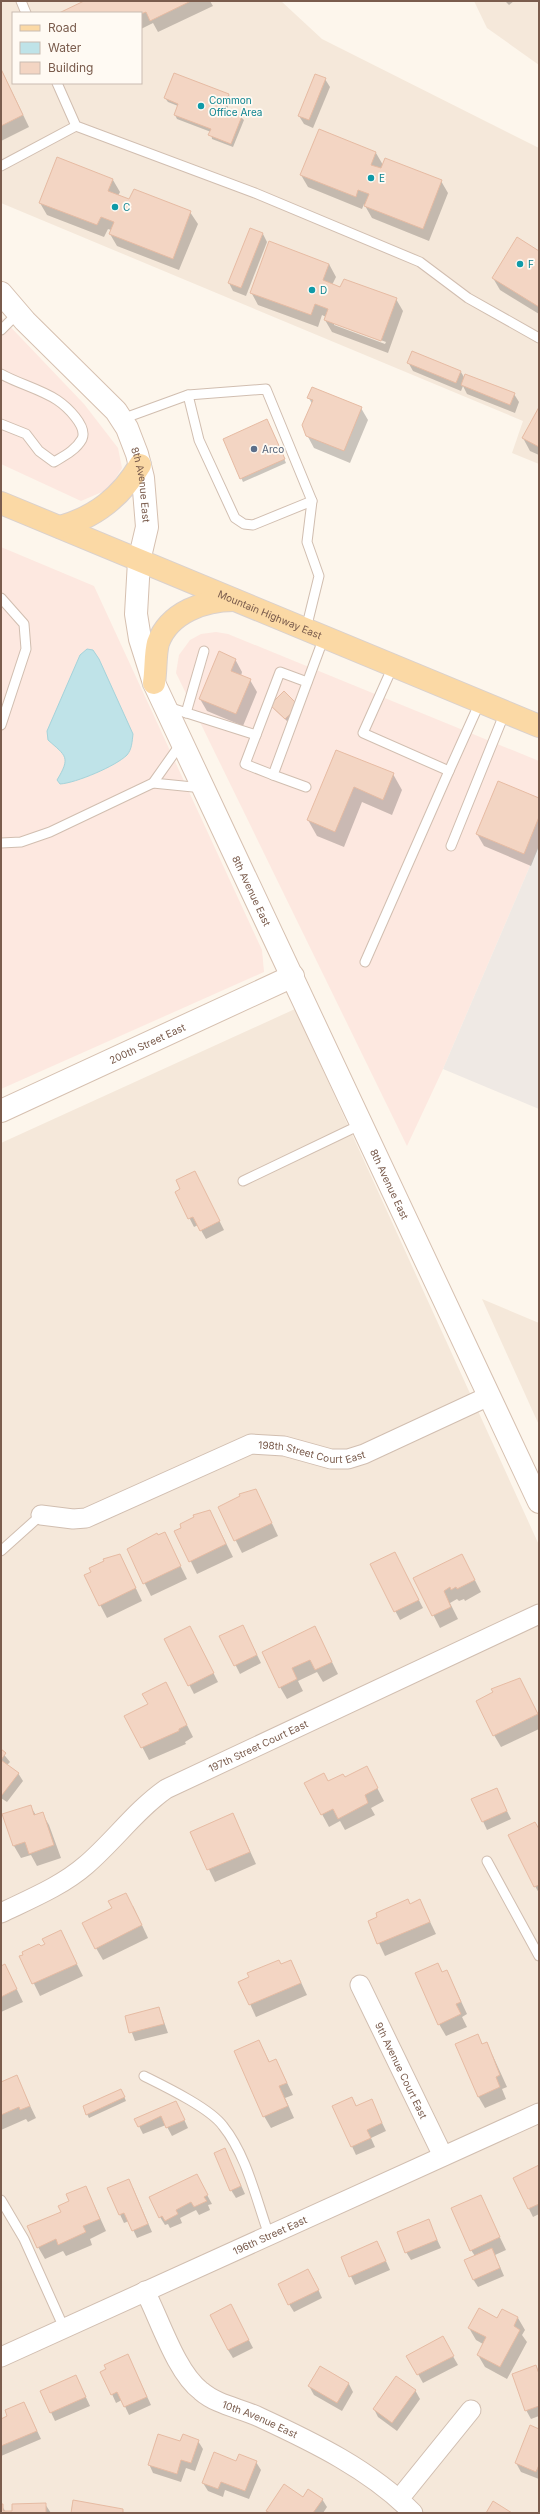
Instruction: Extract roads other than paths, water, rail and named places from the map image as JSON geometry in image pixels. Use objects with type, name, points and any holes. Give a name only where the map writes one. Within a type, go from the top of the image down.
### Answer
[{"type":"main road","points":[[60,527],[87,517],[107,505],[127,484],[140,465]]},
{"type":"main road","name":"Mountain Highway East","points":[[1,503],[539,726]]},
{"type":"main road","points":[[154,683],[158,642],[174,620],[197,606],[222,600],[235,600]]},
{"type":"street","name":"8th Avenue East","points":[[1,293],[18,313],[116,411],[127,428],[140,465],[147,527],[139,561],[136,614],[140,639],[154,683],[176,710],[182,741],[539,1502]]},
{"type":"street","name":"200th Street East","points":[[1,1111],[293,976]]},
{"type":"street","name":"198th Street Court East","points":[[41,1515],[72,1519],[86,1518],[251,1444],[284,1446],[331,1459],[348,1458],[364,1454],[489,1396]]},
{"type":"street","name":"197th Street Court East","points":[[1,1913],[70,1878],[110,1843],[152,1799],[166,1789],[539,1614]]},
{"type":"street","name":"9th Avenue Court East","points":[[360,1985],[443,2156]]},
{"type":"street","name":"196th Street East","points":[[1,2355],[64,2328],[539,2113]]},
{"type":"street","name":"10th Avenue East","points":[[145,2291],[178,2363],[201,2392],[222,2403],[297,2434],[340,2458],[399,2499],[413,2513]]},
{"type":"street","points":[[399,2499],[471,2410]]},
{"type":"lane","points":[[21,1],[26,12]]},
{"type":"lane","points":[[57,84],[76,126],[255,193],[420,262],[468,298],[539,338]]},
{"type":"lane","points":[[1,166],[76,126]]},
{"type":"lane","points":[[1,330],[18,313]]},
{"type":"lane","points":[[1,374],[19,384],[57,400],[72,413],[83,430],[83,438],[74,450],[54,462],[39,451],[26,434],[1,424]]},
{"type":"lane","points":[[122,419],[188,395],[266,389],[312,501],[307,542],[319,576],[315,633],[307,682],[273,775]]},
{"type":"lane","points":[[188,395],[199,440],[235,518],[244,524],[253,524],[312,501]]},
{"type":"lane","points":[[1,598],[24,624],[26,649],[1,725]]},
{"type":"lane","points":[[204,651],[176,710],[256,735]]},
{"type":"lane","points":[[393,666],[363,734],[449,771]]},
{"type":"lane","points":[[306,787],[245,764],[280,672],[307,682]]},
{"type":"lane","points":[[365,962],[480,702]]},
{"type":"lane","points":[[451,846],[505,712]]},
{"type":"lane","points":[[1,843],[21,842],[50,832],[153,783],[182,741]]},
{"type":"lane","points":[[153,783],[204,788]]},
{"type":"lane","points":[[243,1181],[362,1124]]},
{"type":"lane","points":[[1,1552],[41,1515]]},
{"type":"lane","points":[[487,1861],[539,1956]]},
{"type":"lane","points":[[144,2076],[189,2100],[223,2125],[243,2162],[269,2235]]},
{"type":"lane","points":[[1,2200],[24,2239],[64,2328]]},
{"type":"water","points":[[87,649],[93,650],[99,659],[133,734],[132,745],[127,755],[105,769],[76,781],[60,784],[57,780],[65,761],[59,750],[48,740],[47,731],[80,655]]},
{"type":"place","name":"Common Office Area","points":[[201,106]]},
{"type":"place","name":"E","points":[[371,178]]},
{"type":"place","name":"C","points":[[115,207]]},
{"type":"place","name":"F","points":[[520,264]]},
{"type":"place","name":"D","points":[[312,290]]},
{"type":"place","name":"Arco","points":[[254,449]]}]
